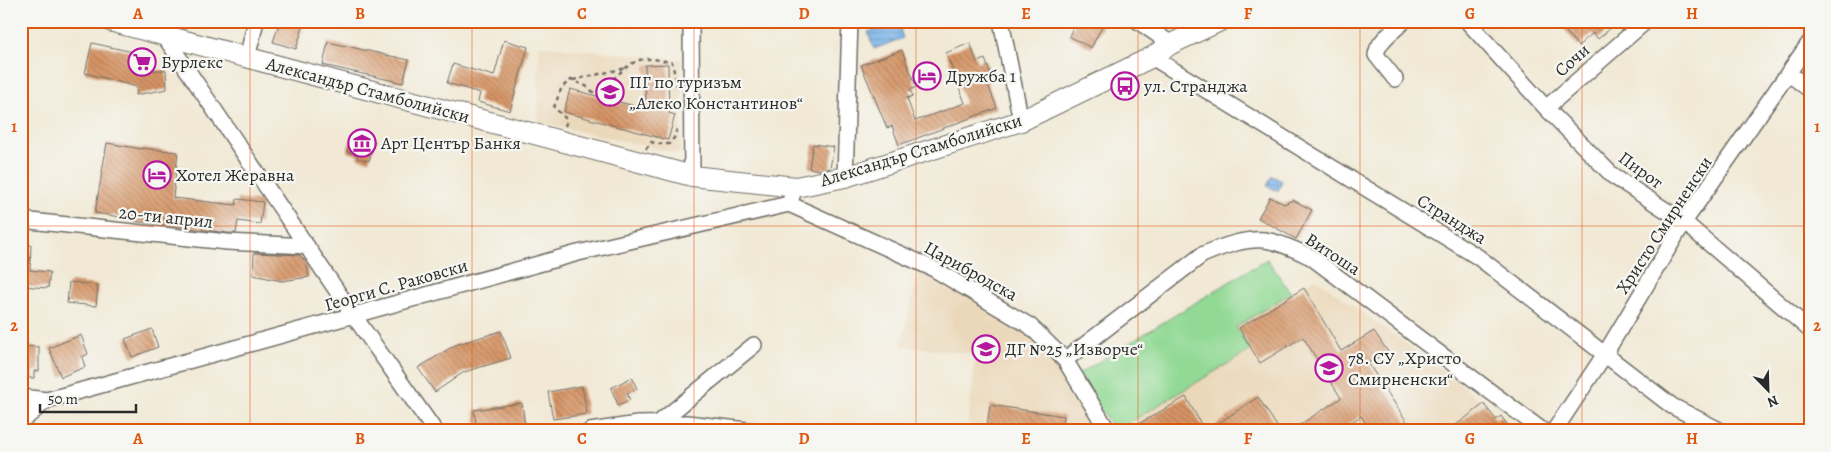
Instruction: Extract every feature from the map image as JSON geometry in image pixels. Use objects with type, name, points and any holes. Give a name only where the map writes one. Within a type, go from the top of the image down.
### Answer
[{"type":"street","name":"Александър Стамболийски","points":[[110,21],[692,176],[792,195],[1021,121],[1152,57],[1171,44],[1220,21]]},
{"type":"street","points":[[247,58],[256,21]]},
{"type":"street","points":[[691,21],[692,176]]},
{"type":"street","points":[[845,177],[850,21]]},
{"type":"street","points":[[1002,21],[1021,121]]},
{"type":"street","points":[[1138,21],[1171,44]]},
{"type":"street","points":[[1395,79],[1376,55],[1384,40],[1404,21]]},
{"type":"street","name":"Пирот","points":[[1467,21],[1546,108],[1612,176],[1684,222],[1810,330]]},
{"type":"street","name":"Сочи","points":[[1546,108],[1646,21]]},
{"type":"street","points":[[165,37],[354,316],[435,431]]},
{"type":"street","name":"Христо Смирненски","points":[[1554,431],[1605,354],[1684,222],[1810,42]]},
{"type":"street","name":"Странджа","points":[[1152,57],[1478,257],[1672,406],[1721,431]]},
{"type":"street","points":[[1788,73],[1810,90]]},
{"type":"street","name":"Георги С. Раковски","points":[[21,422],[46,400],[792,195]]},
{"type":"street","name":"Царибродска","points":[[792,195],[934,269],[1030,326],[1066,360],[1108,431]]},
{"type":"street","name":"20-ти април","points":[[21,220],[226,242],[307,246]]},
{"type":"street","name":"Витоша","points":[[1066,360],[1202,256],[1221,247],[1240,242],[1269,241],[1311,257],[1543,431]]},
{"type":"street","points":[[656,429],[754,345]]},
{"type":"street","points":[[21,397],[46,400]]},
{"type":"street","points":[[590,431],[638,424],[656,429],[687,423],[755,431]]},
{"type":"path","points":[[571,80],[586,86],[598,96],[628,67],[640,60],[656,60],[672,62],[677,87]]},
{"type":"path","points":[[564,130],[567,120],[554,107],[562,87],[571,80],[628,67]]},
{"type":"path","points":[[645,153],[647,146],[651,142],[670,144],[674,138],[678,122]]},
{"type":"shaded area","name":"ПГ по туризъм „Алеко Константинов“","points":[[539,45],[682,60],[681,154],[538,122]]},
{"type":"shaded area","name":"ДГ №25 „Изворче“","points":[[920,267],[1021,322],[1048,352],[1103,431],[967,431],[976,354],[901,346]]},
{"type":"shaded area","name":"78. СУ „Христо Смирненски“","points":[[1315,278],[1463,386],[1517,431],[1117,431],[1250,350],[1236,327]]},
{"type":"green space","points":[[1267,259],[1291,293],[1236,327],[1251,350],[1115,431],[1077,375]]},
{"type":"water","points":[[893,21],[901,21],[903,27],[900,29],[903,38],[874,49],[868,32],[893,23]]},
{"type":"water","points":[[1272,176],[1282,181],[1278,191],[1267,186]]},
{"type":"building","points":[[280,21],[305,21],[296,49],[273,42]]},
{"type":"building","points":[[1076,21],[1105,21],[1091,48],[1069,36]]},
{"type":"building","points":[[1557,21],[1619,21],[1598,39],[1593,33],[1578,46]]},
{"type":"building","points":[[504,40],[528,47],[510,111],[478,102],[480,93],[447,83],[453,64],[494,76]]},
{"type":"building","points":[[328,42],[409,60],[403,83],[323,65]]},
{"type":"building","points":[[92,43],[151,56],[146,70],[166,70],[167,89],[136,95],[137,87],[85,73]]},
{"type":"building","points":[[970,43],[977,62],[985,59],[993,80],[987,82],[997,108],[899,145],[892,126],[887,128],[861,65],[902,50],[916,87],[910,90],[913,96],[907,98],[915,121],[965,103],[946,53]]},
{"type":"building","points":[[668,64],[669,113],[675,115],[668,140],[564,112],[570,89],[646,109],[645,65]]},
{"type":"building","points":[[352,135],[375,141],[369,161],[357,158],[358,155],[347,152]]},
{"type":"building","name":"Хотел Жеравна","points":[[107,143],[142,149],[178,152],[173,198],[236,205],[237,199],[263,202],[260,224],[238,221],[236,233],[228,233],[133,221],[133,219],[95,213]]},
{"type":"building","points":[[813,144],[834,147],[830,168],[819,170],[809,168]]},
{"type":"building","points":[[1270,197],[1284,204],[1293,200],[1312,210],[1296,239],[1258,218]]},
{"type":"building","points":[[21,245],[31,245],[30,270],[50,272],[48,288],[21,286]]},
{"type":"building","points":[[254,253],[299,255],[306,262],[309,277],[282,281],[253,275]]},
{"type":"building","points":[[69,282],[98,285],[96,306],[67,303]]},
{"type":"building","points":[[1304,288],[1341,351],[1374,331],[1388,352],[1368,363],[1413,431],[1370,431],[1361,416],[1338,431],[1290,431],[1341,398],[1303,337],[1260,363],[1239,328]]},
{"type":"building","points":[[152,329],[158,347],[132,357],[125,339]]},
{"type":"building","points":[[501,331],[511,358],[464,372],[435,392],[418,368],[455,345]]},
{"type":"building","points":[[81,335],[88,354],[82,357],[85,367],[61,377],[49,348]]},
{"type":"building","points":[[21,346],[39,347],[39,371],[34,371],[34,378],[21,378]]},
{"type":"building","points":[[632,377],[637,389],[627,393],[630,400],[618,405],[611,388]]},
{"type":"building","points":[[582,386],[587,414],[553,419],[548,392]]},
{"type":"building","points":[[1186,397],[1205,431],[1126,431]]},
{"type":"building","points":[[1258,397],[1280,431],[1207,431]]},
{"type":"building","points":[[522,403],[525,427],[501,431],[477,431],[474,410]]},
{"type":"building","points":[[1484,404],[1496,420],[1501,416],[1512,431],[1448,431]]},
{"type":"building","points":[[990,405],[1064,416],[1062,431],[1010,431],[987,427]]},
{"type":"place","name":"Бурлекс","points":[[142,62]]},
{"type":"place","name":"Дружба 1","points":[[927,76]]},
{"type":"place","name":"ул. Странджа","points":[[1125,86]]},
{"type":"place","name":"ПГ по туризъм „Алеко Константинов“","points":[[610,92]]},
{"type":"place","name":"Арт Център Банкя","points":[[362,143]]},
{"type":"place","name":"Хотел Жеравна","points":[[157,175]]},
{"type":"place","name":"ДГ №25 „Изворче“","points":[[986,349]]},
{"type":"place","name":"78. СУ „Христо Смирненски“","points":[[1329,368]]}]
